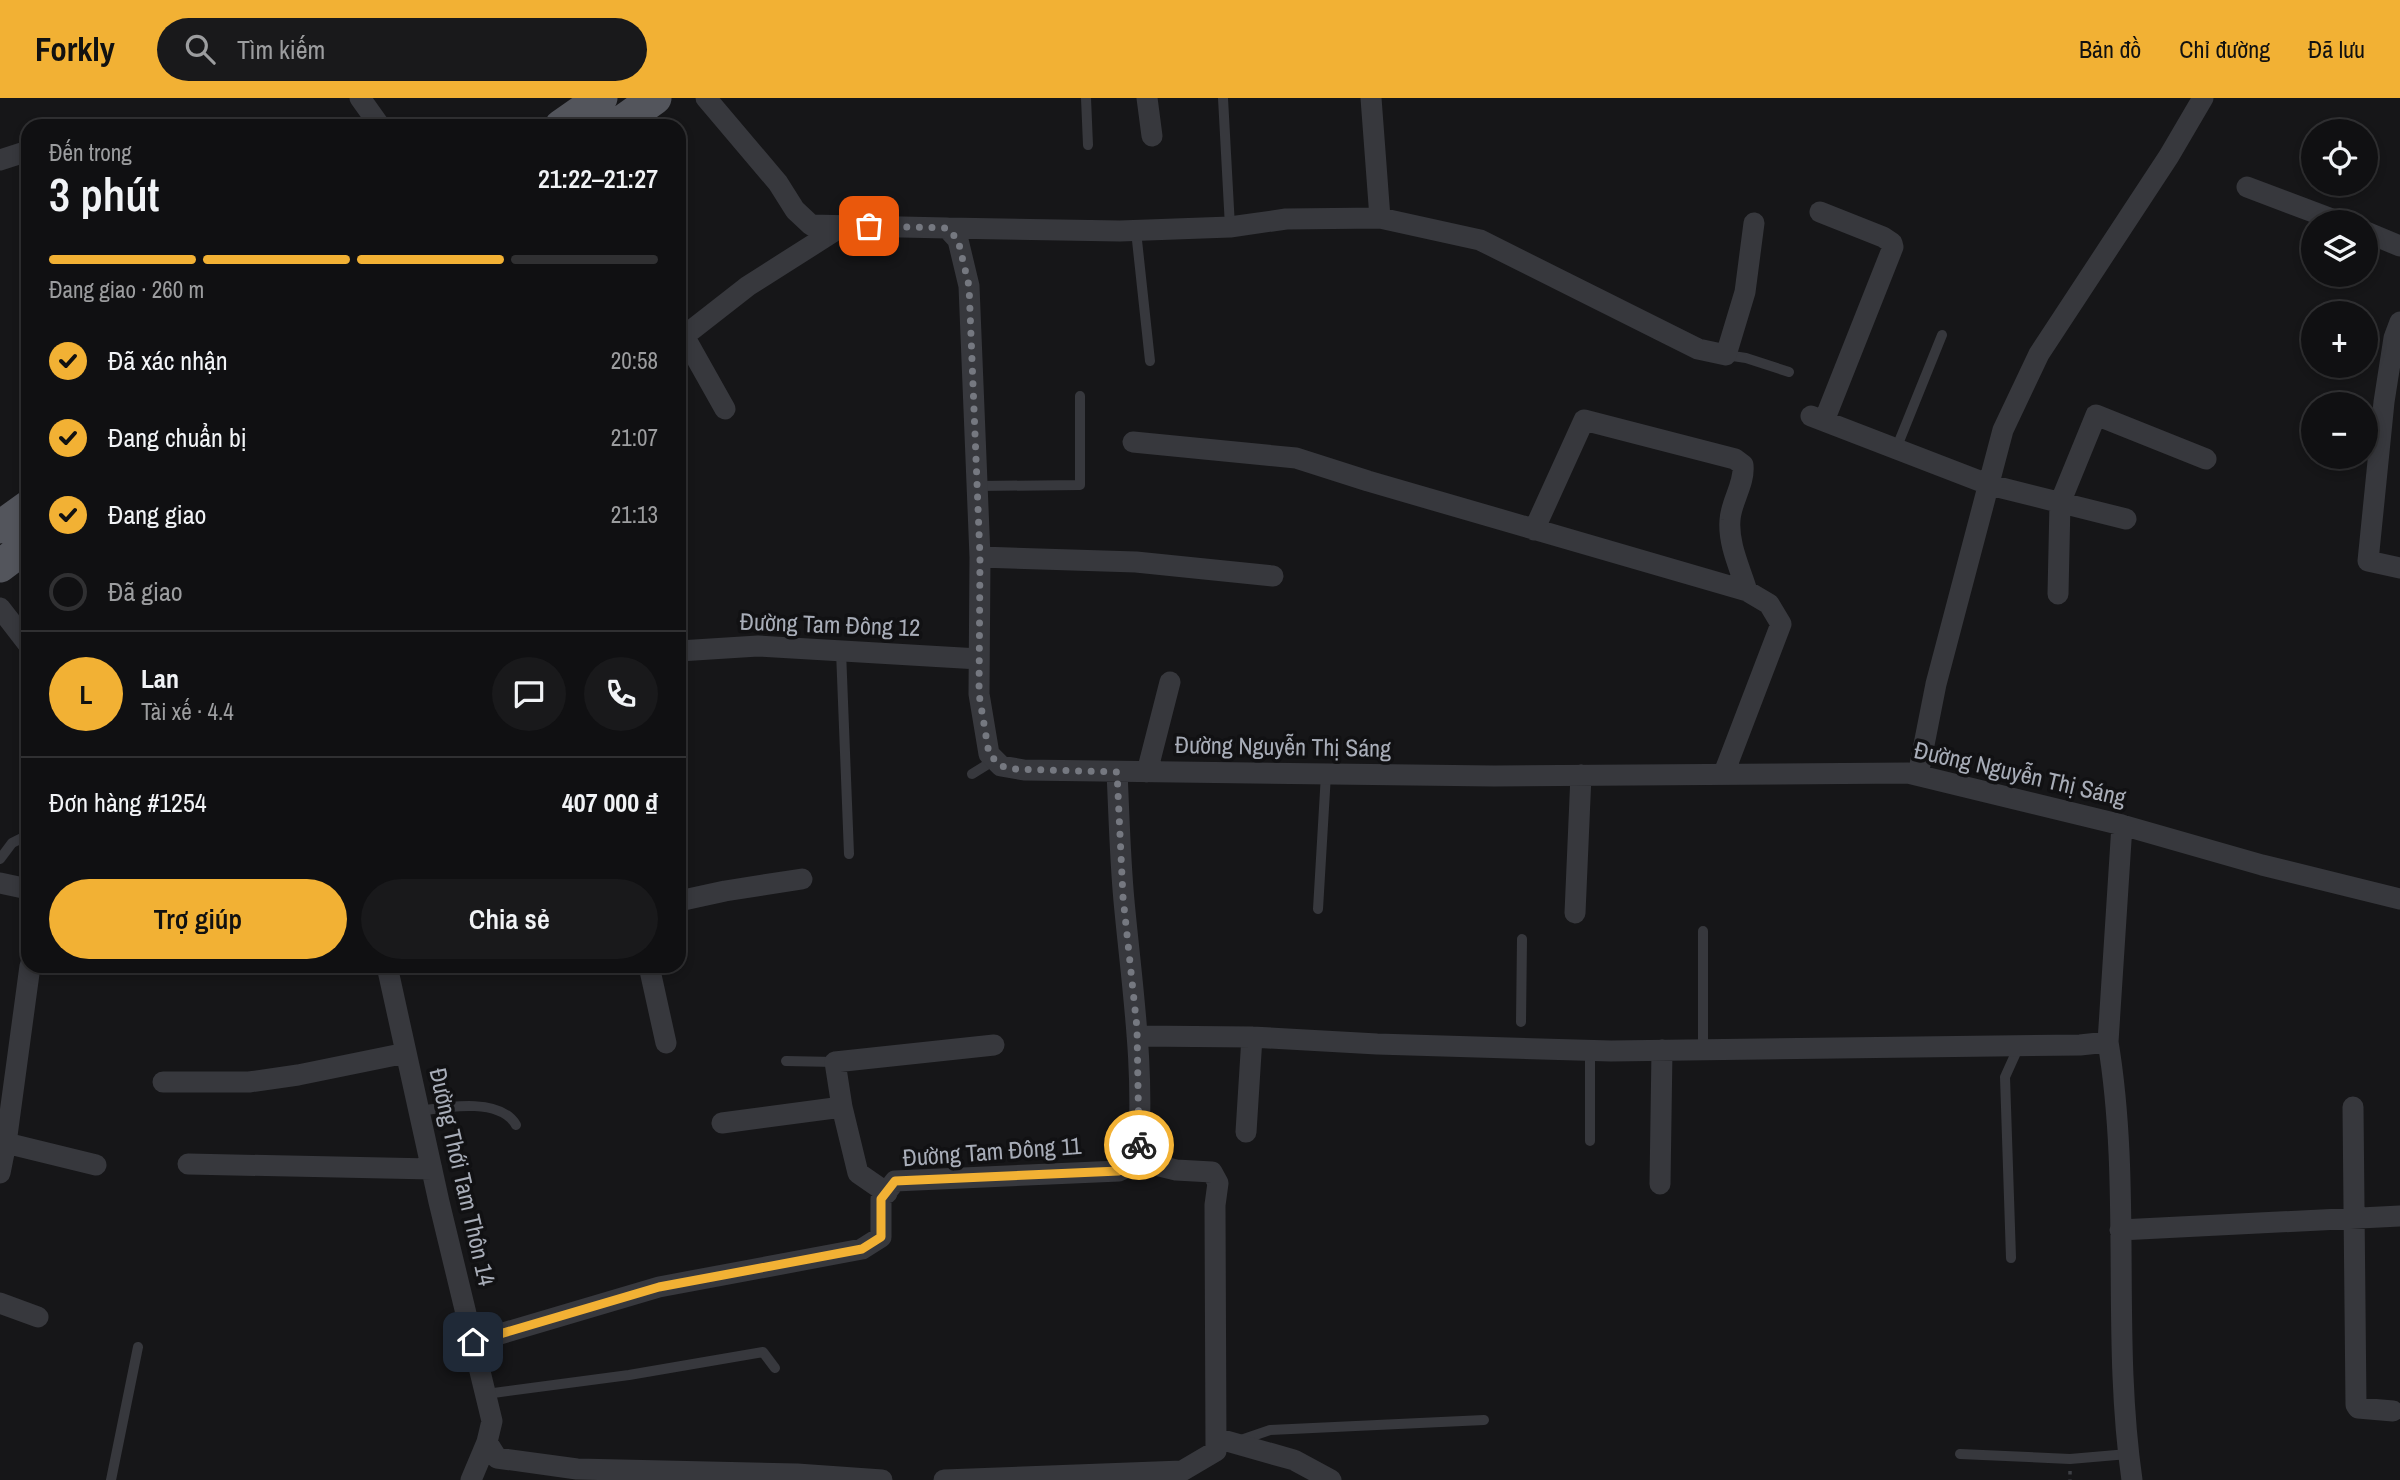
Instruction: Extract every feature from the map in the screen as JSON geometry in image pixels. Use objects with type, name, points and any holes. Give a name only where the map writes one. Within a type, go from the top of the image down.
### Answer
[{"type":"main road","points":[[571,119],[601,98]]},
{"type":"main road","points":[[626,119],[655,98]]},
{"type":"main road","points":[[0,527],[21,512]]},
{"type":"main road","points":[[0,566],[21,550]]},
{"type":"street","points":[[360,98],[375,119]]},
{"type":"street","points":[[706,98],[778,183],[795,210],[811,225],[1136,231],[1230,227],[1286,219],[1380,218],[1480,240],[1698,349],[1726,355],[1745,292],[1754,223]]},
{"type":"street","points":[[1147,98],[1152,136]]},
{"type":"street","points":[[1371,98],[1380,218]]},
{"type":"street","points":[[1918,775],[1936,684],[2003,430],[2039,354],[2169,156],[2203,98]]},
{"type":"street","points":[[0,160],[21,153]]},
{"type":"street","points":[[2247,187],[2308,210]]},
{"type":"street","points":[[1820,212],[1883,237],[1892,243],[1893,247],[1817,419],[1990,485],[2126,519]]},
{"type":"street","points":[[686,334],[748,286],[844,225]]},
{"type":"street","points":[[947,228],[958,240],[969,286],[980,557],[979,694],[989,754],[993,761]]},
{"type":"street","points":[[2378,237],[2400,246]]},
{"type":"street","points":[[2400,322],[2394,338],[2385,402],[2368,561],[2400,568]]},
{"type":"street","points":[[686,340],[725,409]]},
{"type":"street","points":[[2058,594],[2060,503],[2096,415],[2206,458]]},
{"type":"street","points":[[1534,530],[1584,420],[1735,459],[1744,465],[1744,476],[1730,519],[1732,545],[1747,591]]},
{"type":"street","points":[[1133,442],[1296,458],[1747,591],[1769,604],[1781,624],[1724,773]]},
{"type":"street","points":[[980,557],[1136,562],[1273,576]]},
{"type":"street","points":[[0,608],[21,635]]},
{"type":"street","name":"Đường Tam Đông 12","points":[[686,651],[758,646],[979,659]]},
{"type":"street","points":[[1147,772],[1170,682]]},
{"type":"street","name":"Đường Nguyễn Thị Sáng","points":[[993,761],[1001,766],[1024,770],[1117,772],[1581,775],[1909,772],[2400,899]]},
{"type":"street","points":[[944,1480],[1182,1475],[1216,1451],[1224,1440],[1215,1205],[1218,1183],[1212,1172],[1176,1170],[1137,1163],[1137,1036],[1123,897],[1117,772]]},
{"type":"street","points":[[1575,913],[1581,775]]},
{"type":"street","points":[[2122,825],[2108,1042],[2119,1164],[2128,1454],[2132,1480]]},
{"type":"street","points":[[686,899],[802,879]]},
{"type":"street","points":[[0,883],[21,888]]},
{"type":"street","points":[[0,1173],[29,973]]},
{"type":"street","name":"Đường Thới Tam Thôn 14","points":[[389,973],[492,1421],[487,1442],[471,1480]]},
{"type":"street","points":[[651,973],[666,1043]]},
{"type":"street","points":[[1137,1036],[1252,1037],[1377,1044],[1590,1050],[2020,1046],[2108,1042]]},
{"type":"street","points":[[1246,1132],[1252,1037]]},
{"type":"street","points":[[887,1193],[858,1173],[842,1107],[835,1062],[994,1045]]},
{"type":"street","points":[[1660,1184],[1662,1050]]},
{"type":"street","points":[[163,1082],[249,1082],[406,1053]]},
{"type":"street","points":[[722,1123],[842,1107]]},
{"type":"street","points":[[2353,1107],[2356,1405],[2358,1408],[2393,1411]]},
{"type":"street","points":[[6,1143],[96,1165]]},
{"type":"street","name":"Đường Tam Đông 11","points":[[473,1342],[659,1287],[862,1249],[881,1237],[881,1199],[895,1181],[1119,1171],[1137,1163]]},
{"type":"street","points":[[188,1164],[432,1169]]},
{"type":"street","points":[[2120,1230],[2400,1216]]},
{"type":"street","points":[[0,1303],[38,1317]]},
{"type":"street","points":[[1224,1440],[1294,1460],[1331,1480]]},
{"type":"street","points":[[487,1442],[497,1458],[576,1469],[783,1474],[882,1480]]},
{"type":"lane","points":[[1086,98],[1088,145]]},
{"type":"lane","points":[[1223,98],[1230,227]]},
{"type":"lane","points":[[1136,231],[1150,361]]},
{"type":"lane","points":[[1896,449],[1942,335]]},
{"type":"lane","points":[[1726,355],[1746,358],[1789,372]]},
{"type":"lane","points":[[978,486],[1080,485],[1080,396]]},
{"type":"lane","points":[[841,651],[849,854]]},
{"type":"lane","points":[[972,774],[993,761]]},
{"type":"lane","points":[[1318,909],[1326,774]]},
{"type":"lane","points":[[0,859],[12,843],[21,838]]},
{"type":"lane","points":[[1703,931],[1703,1049]]},
{"type":"lane","points":[[1521,1022],[1522,939]]},
{"type":"lane","points":[[2011,1258],[2005,1077],[2020,1046]]},
{"type":"lane","points":[[1590,1050],[1590,1141]]},
{"type":"lane","points":[[786,1061],[835,1062]]},
{"type":"lane","points":[[419,1111],[457,1106],[488,1108],[502,1111],[512,1118],[516,1125]]},
{"type":"lane","points":[[111,1480],[138,1347]]},
{"type":"lane","points":[[486,1394],[616,1377],[762,1352],[775,1368]]},
{"type":"lane","points":[[1224,1440],[1270,1430],[1484,1420]]},
{"type":"lane","points":[[1960,1454],[2070,1459],[2128,1454]]},
{"type":"way so far","points":[[869,226],[947,228],[958,240],[969,286],[978,470],[979,694],[989,754],[993,761],[1012,769],[1117,772],[1123,897],[1137,1028],[1139,1145]]},
{"type":"route","points":[[473,1342],[659,1287],[862,1249],[881,1237],[881,1199],[895,1181],[1119,1171],[1137,1163],[1139,1145]]}]
